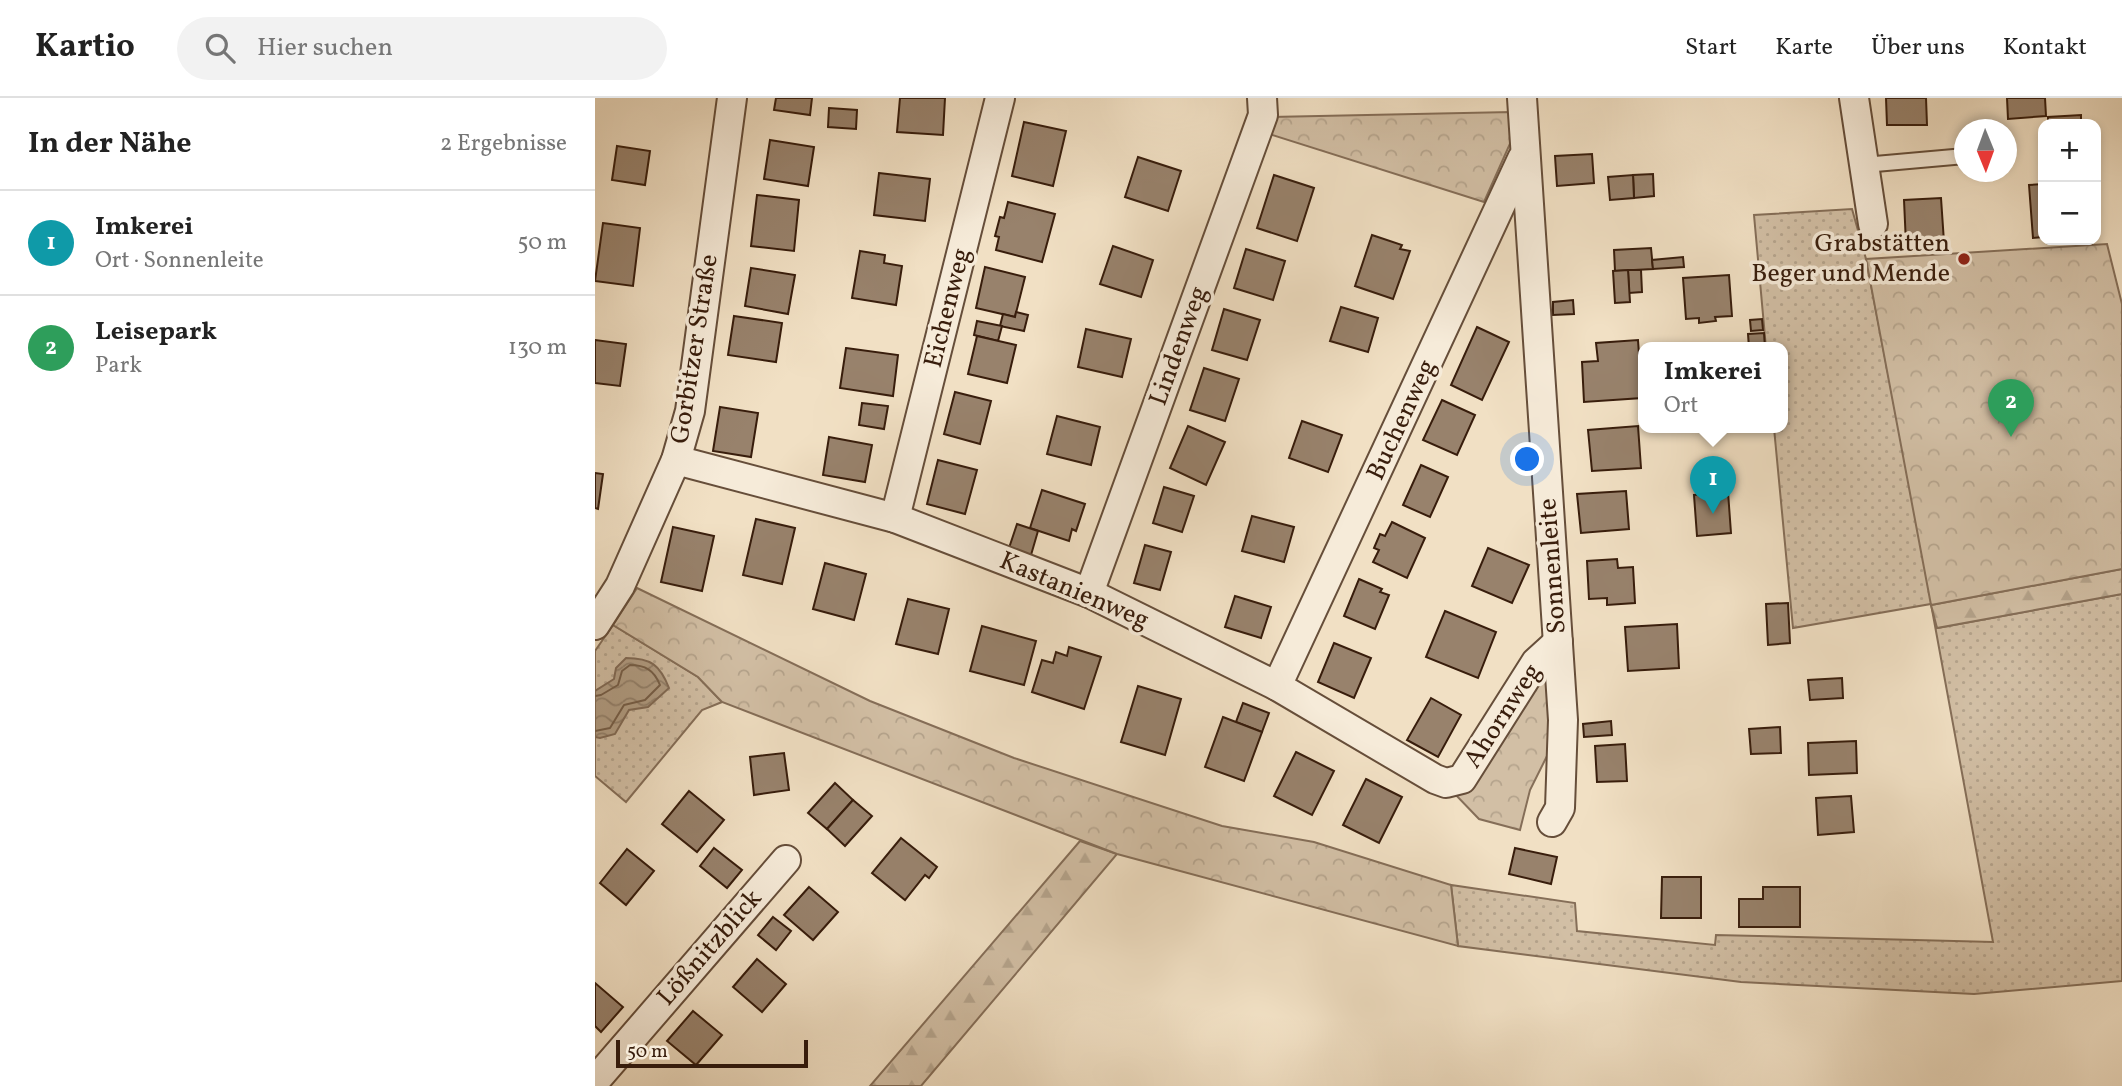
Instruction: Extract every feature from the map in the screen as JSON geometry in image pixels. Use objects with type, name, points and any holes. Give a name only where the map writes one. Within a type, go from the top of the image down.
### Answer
[{"type":"street","name":"Gorbitzer Straße","points":[[595,625],[607,581],[676,460],[689,411],[732,98]]},
{"type":"street","name":"Eichenweg","points":[[895,518],[1000,98]]},
{"type":"street","name":"Lindenweg","points":[[1089,593],[1263,116],[1262,98]]},
{"type":"street","name":"Sonnenleite","points":[[1523,98],[1563,720],[1560,808],[1552,822]]},
{"type":"street","points":[[1854,98],[1873,224]]},
{"type":"street","name":"Buchenweg","points":[[1277,686],[1525,153]]},
{"type":"street","name":"Kastanienweg","points":[[676,460],[895,518],[1089,593],[1277,686],[1446,783]]},
{"type":"street","name":"Ahornweg","points":[[1446,783],[1462,779],[1536,662],[1559,642]]},
{"type":"street","name":"Lößnitzblick","points":[[599,1069],[786,860]]},
{"type":"lane","points":[[1864,165],[1954,157]]},
{"type":"green space","points":[[1511,112],[1513,137],[1484,202],[1266,133],[1271,117]]},
{"type":"green space","points":[[1852,209],[1866,259],[1937,628],[2122,594],[2122,981],[1974,994],[1741,982],[1458,946],[1451,885],[1575,903],[1577,931],[1715,945],[1716,935],[1993,942],[1931,604],[1793,628],[1774,433],[1788,433],[1788,342],[1765,342],[1754,215]]},
{"type":"green space","points":[[2107,244],[2122,304],[2122,569],[1931,605],[1866,259]]},
{"type":"green space","points":[[2122,569],[2122,594],[1937,628],[1931,605]]},
{"type":"green space","points":[[637,588],[870,701],[1014,758],[1222,826],[1314,842],[1451,885],[1458,946],[1117,854],[722,702],[698,677],[613,625]]},
{"type":"green space","points":[[613,625],[698,677],[722,702],[702,710],[626,802],[595,776],[595,651]]},
{"type":"green space","points":[[1540,675],[1545,677],[1547,683],[1551,748],[1530,790],[1520,830],[1479,819],[1451,790]]},
{"type":"green space","points":[[1080,841],[1117,854],[921,1086],[870,1086]]},
{"type":"water","points":[[626,658],[642,659],[653,664],[669,688],[648,707],[629,710],[615,734],[595,737],[595,691],[614,679],[616,668]]},
{"type":"building","points":[[776,98],[812,98],[810,115],[774,110]]},
{"type":"building","points":[[900,98],[945,98],[943,135],[897,132]]},
{"type":"building","points":[[1886,98],[1926,98],[1927,125],[1887,125]]},
{"type":"building","points":[[2007,98],[2045,98],[2046,116],[2008,119]]},
{"type":"building","points":[[829,108],[857,110],[856,129],[828,127]]},
{"type":"building","points":[[2081,115],[2081,119],[2048,119]]},
{"type":"building","points":[[1024,122],[1066,131],[1053,186],[1012,176]]},
{"type":"building","points":[[770,140],[814,147],[808,186],[764,179]]},
{"type":"building","points":[[617,146],[650,151],[645,185],[612,180]]},
{"type":"building","points":[[1592,154],[1594,183],[1557,186],[1555,156]]},
{"type":"building","points":[[1138,157],[1181,171],[1168,211],[1125,197]]},
{"type":"building","points":[[879,173],[930,179],[925,221],[874,215]]},
{"type":"building","points":[[1653,174],[1654,196],[1634,198],[1633,175]]},
{"type":"building","points":[[1274,175],[1314,188],[1297,241],[1257,228]]},
{"type":"building","points":[[1633,175],[1634,198],[1610,200],[1608,177]]},
{"type":"building","points":[[2038,184],[2038,238],[2033,238],[2029,185]]},
{"type":"building","points":[[757,195],[799,200],[794,251],[751,246]]},
{"type":"building","points":[[1941,198],[1944,242],[1906,244],[1904,200]]},
{"type":"building","points":[[1008,202],[1055,214],[1042,262],[996,250],[999,237],[995,236],[1000,217],[1004,218]]},
{"type":"building","points":[[603,223],[640,228],[633,286],[595,281]]},
{"type":"building","points":[[1372,235],[1402,245],[1400,249],[1410,251],[1393,299],[1355,286]]},
{"type":"building","points":[[1113,246],[1153,260],[1141,297],[1100,284]]},
{"type":"building","points":[[1651,248],[1653,269],[1615,271],[1614,250]]},
{"type":"building","points":[[1246,249],[1285,261],[1273,300],[1234,288]]},
{"type":"building","points":[[860,251],[885,255],[884,263],[902,266],[896,305],[852,298]]},
{"type":"building","points":[[1683,257],[1684,267],[1653,269],[1652,260]]},
{"type":"building","points":[[985,267],[1025,277],[1015,317],[976,308]]},
{"type":"building","points":[[751,268],[795,275],[788,314],[745,306]]},
{"type":"building","points":[[1628,270],[1641,270],[1642,292],[1629,293]]},
{"type":"building","points":[[1628,270],[1630,302],[1615,303],[1613,271]]},
{"type":"building","points":[[1729,275],[1732,316],[1715,317],[1716,321],[1699,323],[1699,318],[1686,319],[1683,278]]},
{"type":"building","points":[[1573,300],[1574,314],[1553,315],[1553,302]]},
{"type":"building","points":[[1341,307],[1378,318],[1368,352],[1330,341]]},
{"type":"building","points":[[1224,309],[1260,320],[1247,360],[1212,350]]},
{"type":"building","points":[[1016,312],[1028,315],[1024,331],[1000,326],[1003,314],[1015,317]]},
{"type":"building","points":[[734,316],[782,323],[776,362],[728,355]]},
{"type":"building","points":[[1762,319],[1763,330],[1751,331],[1750,320]]},
{"type":"building","points":[[977,321],[1002,326],[998,341],[974,335]]},
{"type":"building","points":[[1477,327],[1509,342],[1482,400],[1451,385]]},
{"type":"building","points":[[1086,329],[1131,339],[1122,377],[1078,367]]},
{"type":"building","points":[[1764,333],[1765,342],[1749,342],[1748,334]]},
{"type":"building","points":[[977,336],[1016,345],[1007,383],[968,374]]},
{"type":"building","points":[[595,340],[626,344],[620,386],[595,383]]},
{"type":"building","points":[[1638,340],[1638,398],[1584,402],[1582,362],[1598,361],[1596,343]]},
{"type":"building","points":[[846,348],[898,355],[893,396],[840,388]]},
{"type":"building","points":[[1204,368],[1239,379],[1225,421],[1190,410]]},
{"type":"building","points":[[955,392],[991,401],[980,444],[944,434]]},
{"type":"building","points":[[1442,400],[1475,415],[1457,455],[1423,440]]},
{"type":"building","points":[[862,403],[888,406],[884,429],[859,425]]},
{"type":"building","points":[[720,407],[758,413],[751,457],[713,451]]},
{"type":"building","points":[[1057,416],[1100,427],[1091,465],[1047,454]]},
{"type":"building","points":[[1302,421],[1342,435],[1328,472],[1289,458]]},
{"type":"building","points":[[1188,426],[1225,442],[1206,485],[1170,468]]},
{"type":"building","points":[[1638,426],[1641,468],[1592,471],[1588,430]]},
{"type":"building","points":[[829,437],[872,445],[865,482],[823,475]]},
{"type":"building","points":[[938,460],[977,470],[965,514],[927,504]]},
{"type":"building","points":[[1421,465],[1448,477],[1430,517],[1403,505]]},
{"type":"building","points":[[595,473],[603,474],[598,509],[595,508]]},
{"type":"building","points":[[1164,487],[1194,496],[1182,532],[1153,523]]},
{"type":"building","points":[[1042,490],[1085,504],[1076,531],[1072,529],[1069,541],[1030,528]]},
{"type":"building","points":[[1626,491],[1629,529],[1581,533],[1577,494]]},
{"type":"building","points":[[1728,492],[1731,533],[1697,536],[1694,495]]},
{"type":"building","points":[[1252,516],[1294,527],[1284,562],[1242,551]]},
{"type":"building","points":[[756,519],[795,528],[782,584],[743,575]]},
{"type":"building","points":[[1392,522],[1425,538],[1407,578],[1373,562],[1379,550],[1374,548],[1380,534],[1385,536]]},
{"type":"building","points":[[1017,524],[1038,531],[1031,555],[1009,548]]},
{"type":"building","points":[[673,527],[714,536],[702,591],[661,582]]},
{"type":"building","points":[[1145,545],[1171,552],[1160,590],[1134,583]]},
{"type":"building","points":[[1488,548],[1529,565],[1512,603],[1472,586]]},
{"type":"building","points":[[1617,559],[1618,568],[1633,567],[1635,603],[1607,605],[1607,598],[1589,599],[1587,561]]},
{"type":"building","points":[[825,563],[866,574],[854,620],[813,609]]},
{"type":"building","points":[[1359,579],[1389,595],[1375,629],[1344,616]]},
{"type":"building","points":[[1235,596],[1271,607],[1261,638],[1225,627]]},
{"type":"building","points":[[908,599],[949,609],[938,654],[896,644]]},
{"type":"building","points":[[1788,603],[1790,643],[1768,645],[1766,604]]},
{"type":"building","points":[[1445,611],[1496,632],[1478,678],[1426,657]]},
{"type":"building","points":[[1677,624],[1679,668],[1628,671],[1625,627]]},
{"type":"building","points":[[982,626],[1036,641],[1024,685],[970,671]]},
{"type":"building","points":[[1334,643],[1371,658],[1354,698],[1318,682]]},
{"type":"building","points":[[1069,647],[1101,657],[1084,709],[1032,692],[1042,660],[1053,663],[1056,652],[1067,656]]},
{"type":"building","points":[[1842,678],[1843,698],[1810,700],[1808,680]]},
{"type":"building","points":[[1138,686],[1181,699],[1165,755],[1121,742]]},
{"type":"building","points":[[1431,698],[1461,715],[1438,757],[1407,740]]},
{"type":"building","points":[[1243,703],[1269,713],[1262,732],[1236,722]]},
{"type":"building","points":[[1223,717],[1262,732],[1244,781],[1205,767]]},
{"type":"building","points":[[1611,721],[1612,735],[1584,737],[1583,724]]},
{"type":"building","points":[[1780,727],[1781,753],[1751,754],[1749,729]]},
{"type":"building","points":[[1856,741],[1857,773],[1809,775],[1808,743]]},
{"type":"building","points":[[1625,744],[1627,781],[1597,782],[1595,746]]},
{"type":"building","points":[[1296,752],[1334,771],[1312,815],[1274,796]]},
{"type":"building","points":[[784,753],[789,790],[754,795],[750,757]]},
{"type":"building","points":[[1366,779],[1402,797],[1379,843],[1343,825]]},
{"type":"building","points":[[835,783],[853,800],[827,829],[808,813]]},
{"type":"building","points":[[689,791],[724,820],[697,852],[662,824]]},
{"type":"building","points":[[1851,796],[1854,832],[1818,835],[1816,798]]},
{"type":"building","points":[[853,800],[872,816],[845,846],[827,829]]},
{"type":"building","points":[[901,838],[937,867],[929,878],[925,875],[905,900],[872,873]]},
{"type":"building","points":[[714,848],[742,870],[727,888],[700,866]]},
{"type":"building","points":[[1515,848],[1557,857],[1551,884],[1509,874]]},
{"type":"building","points":[[627,849],[654,871],[626,905],[600,883]]},
{"type":"building","points":[[1662,877],[1701,877],[1701,918],[1661,918]]},
{"type":"building","points":[[809,887],[838,912],[813,940],[784,915]]},
{"type":"building","points":[[1763,887],[1800,887],[1800,927],[1739,927],[1739,899],[1763,899]]},
{"type":"building","points":[[773,917],[791,931],[776,950],[758,935]]},
{"type":"building","points":[[757,959],[786,984],[762,1012],[733,987]]},
{"type":"building","points":[[595,983],[623,1007],[601,1032],[595,1026]]},
{"type":"building","points":[[693,1011],[722,1035],[696,1065],[667,1041]]},
{"type":"place","name":"Grabstätten Beger und Mende","points":[[1964,259]]},
{"type":"place","name":"Leisepark","points":[[2011,437]]},
{"type":"place","name":"Imkerei","points":[[1713,514]]}]
